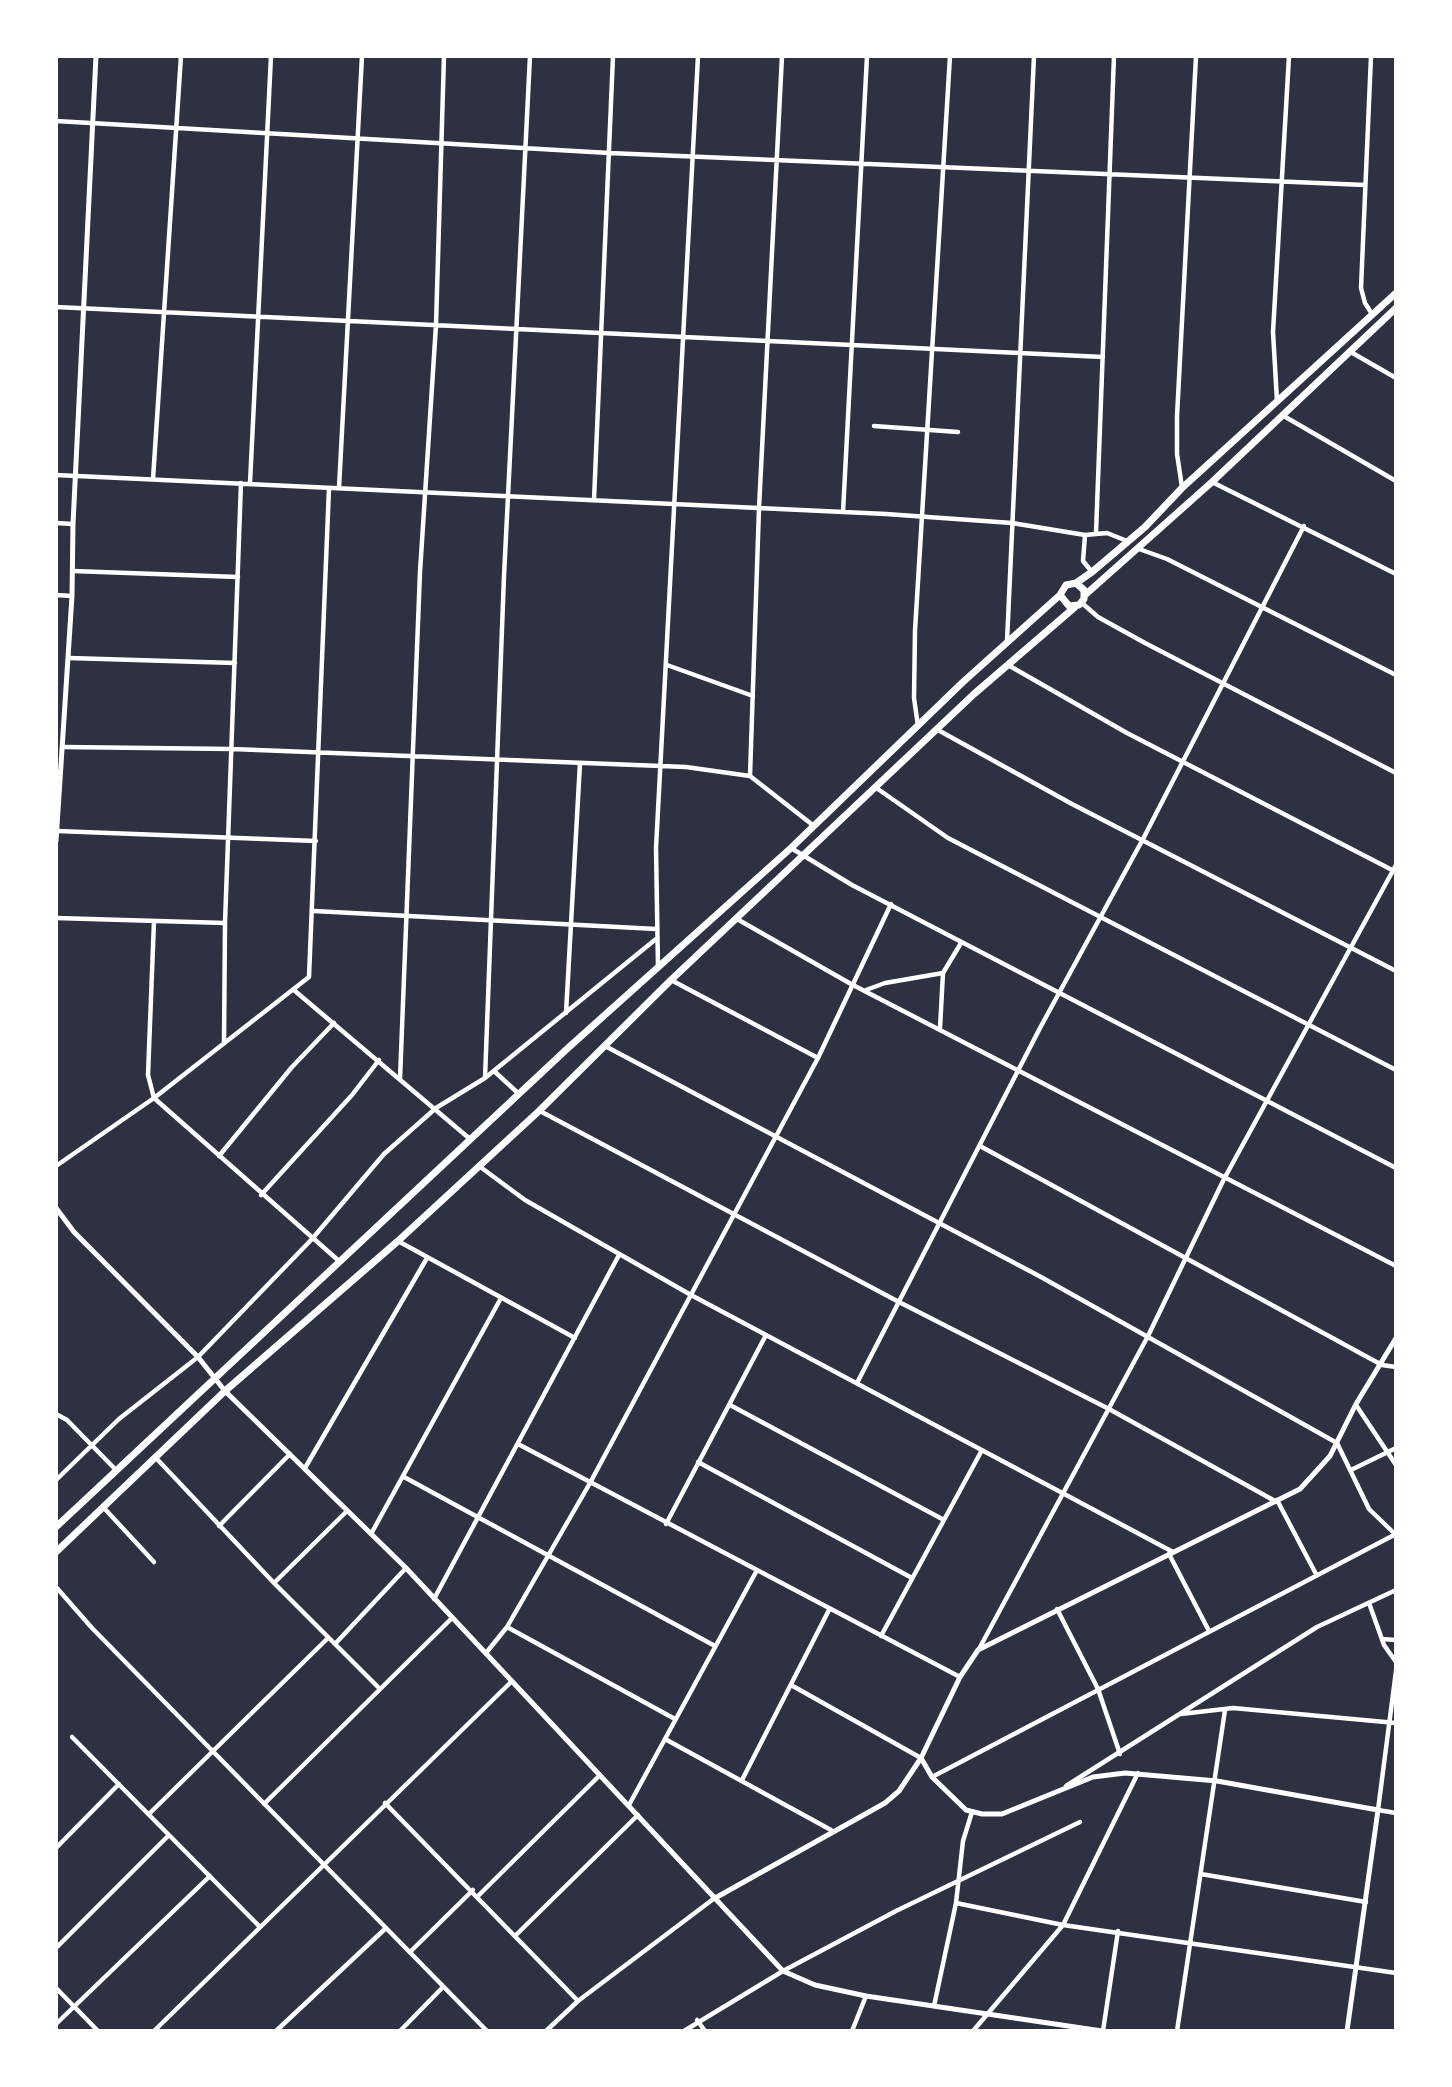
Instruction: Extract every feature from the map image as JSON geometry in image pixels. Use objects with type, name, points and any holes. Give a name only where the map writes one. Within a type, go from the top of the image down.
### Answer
[{"type":"main road","points":[[56,1527],[212,1378],[791,848],[1060,594],[1066,585],[1076,583],[1128,541],[1182,488],[1396,293]]},
{"type":"main road","points":[[56,1552],[225,1391],[398,1241],[539,1111],[671,980],[875,787],[1212,482],[1280,414],[1396,308]]},
{"type":"main road","points":[[1076,583],[1082,586],[1081,602]]},
{"type":"main road","points":[[1060,594],[1066,605],[1081,602]]},
{"type":"street","points":[[56,841],[58,783],[69,658],[75,476],[96,56]]},
{"type":"street","points":[[153,478],[181,56]]},
{"type":"street","points":[[250,483],[271,56]]},
{"type":"street","points":[[339,488],[362,56]]},
{"type":"street","points":[[400,1079],[424,493],[436,325],[444,56]]},
{"type":"street","points":[[485,1078],[508,497],[530,56]]},
{"type":"street","points":[[594,500],[613,56]]},
{"type":"street","points":[[658,967],[656,848],[663,768],[698,56]]},
{"type":"street","points":[[750,776],[759,508],[782,56]]},
{"type":"street","points":[[843,512],[867,56]]},
{"type":"street","points":[[918,726],[914,698],[915,631],[930,349],[950,56]]},
{"type":"street","points":[[1007,642],[1034,56]]},
{"type":"street","points":[[1096,533],[1114,56]]},
{"type":"street","points":[[1182,488],[1177,454],[1177,416],[1196,56]]},
{"type":"street","points":[[1278,403],[1273,373],[1273,332],[1289,56]]},
{"type":"street","points":[[1371,56],[1362,288],[1365,303],[1373,315]]},
{"type":"street","points":[[56,121],[609,153],[1365,185]]},
{"type":"street","points":[[56,307],[163,310],[683,339],[768,340],[1102,356]]},
{"type":"street","points":[[1349,351],[1396,377]]},
{"type":"street","points":[[1280,414],[1396,481]]},
{"type":"street","points":[[874,426],[958,432]]},
{"type":"street","points":[[56,475],[843,512],[1012,523],[1085,536],[1096,533],[1128,541]]},
{"type":"street","points":[[1212,482],[1396,574]]},
{"type":"street","points":[[224,1043],[225,923],[242,483]]},
{"type":"street","points":[[56,1166],[154,1098],[307,981],[310,973],[314,911],[317,841],[316,754],[324,667],[329,488]]},
{"type":"street","points":[[56,523],[73,524]]},
{"type":"street","points":[[857,1383],[1304,526]]},
{"type":"street","points":[[1085,536],[1083,562],[1091,572]]},
{"type":"street","points":[[1139,549],[1167,559],[1396,675]]},
{"type":"street","points":[[73,571],[238,577]]},
{"type":"street","points":[[56,594],[72,596]]},
{"type":"street","points":[[1081,602],[1105,621],[1396,773]]},
{"type":"street","points":[[69,658],[235,663]]},
{"type":"street","points":[[667,665],[754,696]]},
{"type":"street","points":[[546,2031],[578,2001],[716,1897],[831,1830],[885,1803],[900,1791],[921,1758],[960,1677],[978,1650],[1148,1336],[1224,1179],[1268,1104],[1395,869],[1183,762],[1008,666]]},
{"type":"street","points":[[938,730],[1396,971]]},
{"type":"street","points":[[63,747],[232,749],[414,759],[686,767],[750,776],[814,826]]},
{"type":"street","points":[[565,1014],[580,762]]},
{"type":"street","points":[[875,787],[948,838],[1396,1070]]},
{"type":"street","points":[[57,831],[317,841]]},
{"type":"street","points":[[791,848],[961,943],[1396,1168]]},
{"type":"street","points":[[486,1653],[507,1627],[590,1483],[818,1058],[891,904]]},
{"type":"street","points":[[314,911],[656,929]]},
{"type":"street","points":[[56,918],[225,923]]},
{"type":"street","points":[[737,919],[851,984],[1396,1266]]},
{"type":"street","points":[[154,921],[148,1075],[154,1098],[339,1261]]},
{"type":"street","points":[[56,1480],[119,1419],[198,1357],[312,1239],[384,1154],[436,1108],[485,1078],[656,939]]},
{"type":"street","points":[[940,1028],[943,973],[961,943]]},
{"type":"street","points":[[866,990],[885,983],[943,973]]},
{"type":"street","points":[[671,980],[818,1058]]},
{"type":"street","points":[[295,991],[471,1140]]},
{"type":"street","points":[[219,1156],[292,1067],[334,1023]]},
{"type":"street","points":[[604,1045],[940,1223],[1337,1443],[1369,1509],[1396,1535],[1316,1574],[932,1777]]},
{"type":"street","points":[[261,1195],[379,1060]]},
{"type":"street","points":[[494,1071],[520,1095]]},
{"type":"street","points":[[539,1111],[899,1302],[1108,1409],[1276,1501],[1316,1574]]},
{"type":"street","points":[[980,1146],[1382,1364],[1396,1367]]},
{"type":"street","points":[[478,1165],[525,1200],[691,1295],[1171,1553],[1209,1631]]},
{"type":"street","points":[[56,1208],[74,1231],[198,1357],[212,1378],[406,1568],[783,1971],[815,1985],[866,1996],[1103,2031],[1118,1931]]},
{"type":"street","points":[[398,1241],[575,1338]]},
{"type":"street","points":[[434,1599],[620,1255]]},
{"type":"street","points":[[305,1468],[427,1258]]},
{"type":"street","points":[[371,1534],[501,1298]]},
{"type":"street","points":[[666,1524],[766,1335]]},
{"type":"street","points":[[978,1650],[1300,1489],[1318,1471],[1337,1443],[1356,1404],[1396,1338]]},
{"type":"street","points":[[1356,1404],[1396,1465]]},
{"type":"street","points":[[730,1405],[944,1520]]},
{"type":"street","points":[[56,1414],[67,1420],[94,1445],[116,1470]]},
{"type":"street","points":[[518,1444],[829,1611],[960,1677]]},
{"type":"street","points":[[1351,1470],[1396,1448]]},
{"type":"street","points":[[881,1636],[982,1450]]},
{"type":"street","points":[[219,1526],[291,1453]]},
{"type":"street","points":[[156,1458],[274,1583],[379,1688]]},
{"type":"street","points":[[698,1462],[912,1578]]},
{"type":"street","points":[[404,1477],[715,1646]]},
{"type":"street","points":[[104,1508],[154,1562]]},
{"type":"street","points":[[274,1583],[347,1511]]},
{"type":"street","points":[[335,1644],[406,1568]]},
{"type":"street","points":[[629,1805],[756,1572]]},
{"type":"street","points":[[56,1587],[321,1864],[487,2031]]},
{"type":"street","points":[[1059,1790],[1120,1754],[1317,1627],[1396,1590]]},
{"type":"street","points":[[1369,1604],[1381,1639],[1396,1662]]},
{"type":"street","points":[[1057,1609],[1098,1689],[1120,1754]]},
{"type":"street","points":[[742,1780],[829,1611]]},
{"type":"street","points":[[264,1804],[452,1618]]},
{"type":"street","points":[[507,1627],[675,1719]]},
{"type":"street","points":[[149,1814],[328,1637]]},
{"type":"street","points":[[1381,1639],[1396,1640]]},
{"type":"street","points":[[1347,2031],[1378,1810],[1394,1723],[1396,1671]]},
{"type":"street","points":[[154,2031],[321,1864],[511,1682]]},
{"type":"street","points":[[790,1685],[921,1758],[932,1777],[972,1812],[1002,1814],[1093,1777],[1139,1772],[1217,1781],[1396,1813]]},
{"type":"street","points":[[1180,1714],[1225,1710],[1394,1723]]},
{"type":"street","points":[[1177,2031],[1217,1781],[1225,1710]]},
{"type":"street","points":[[72,1737],[259,1926]]},
{"type":"street","points":[[665,1739],[831,1830]]},
{"type":"street","points":[[973,2031],[1063,1925],[1139,1772]]},
{"type":"street","points":[[478,1896],[600,1775]]},
{"type":"street","points":[[56,1848],[120,1784]]},
{"type":"street","points":[[385,1803],[473,1890],[578,2001]]},
{"type":"street","points":[[934,2007],[956,1903],[963,1841],[972,1812]]},
{"type":"street","points":[[516,1935],[638,1815]]},
{"type":"street","points":[[684,2031],[697,2020],[783,1971],[958,1879],[1080,1822]]},
{"type":"street","points":[[56,1948],[169,1835]]},
{"type":"street","points":[[1201,1874],[1366,1902]]},
{"type":"street","points":[[56,2024],[210,1876]]},
{"type":"street","points":[[410,1952],[473,1890]]},
{"type":"street","points":[[956,1903],[1063,1925],[1396,1973]]},
{"type":"street","points":[[276,2031],[386,1928]]},
{"type":"street","points":[[400,2031],[443,1987]]},
{"type":"street","points":[[56,1988],[98,2031]]},
{"type":"street","points":[[852,2031],[866,1996]]},
{"type":"street","points":[[697,2020],[705,2031]]}]
